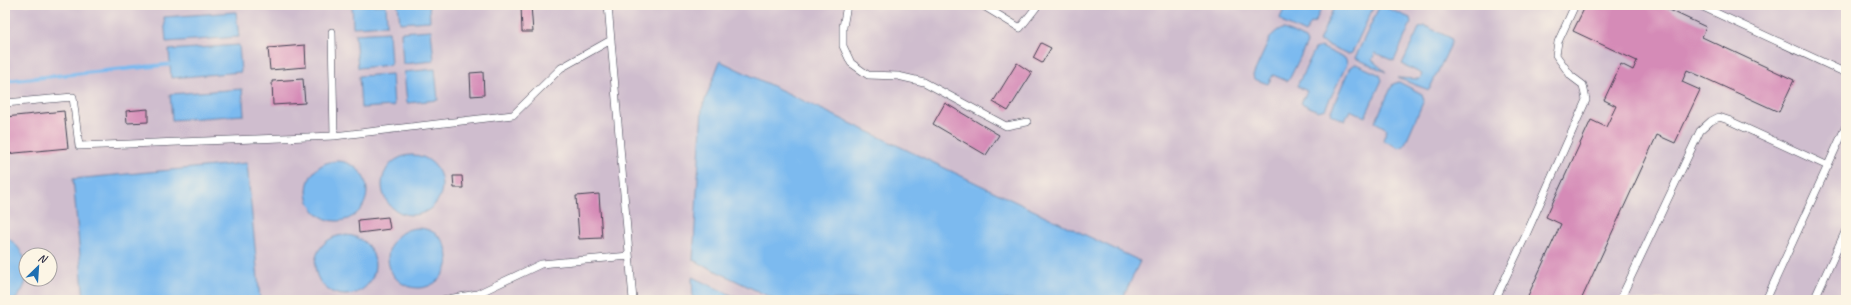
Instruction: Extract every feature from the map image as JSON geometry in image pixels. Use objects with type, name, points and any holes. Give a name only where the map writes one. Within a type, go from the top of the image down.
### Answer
[{"type":"lane","points":[[608,5],[633,300]]},
{"type":"lane","points":[[847,5],[843,26],[843,46],[851,63],[868,75],[898,76],[924,82],[1006,126],[1027,122]]},
{"type":"lane","points":[[982,5],[1020,28],[1038,5]]},
{"type":"lane","points":[[1495,300],[1586,100],[1583,85],[1572,76],[1556,55],[1558,42],[1575,5]]},
{"type":"lane","points":[[1699,5],[1846,73]]},
{"type":"lane","points":[[332,32],[334,136]]},
{"type":"lane","points":[[5,103],[73,97],[78,146],[334,136],[513,115],[561,68],[611,40]]},
{"type":"lane","points":[[1620,300],[1700,131],[1711,120],[1719,117],[1728,120],[1828,166]]},
{"type":"lane","points":[[1766,300],[1846,126]]},
{"type":"lane","points":[[1814,300],[1846,230]]},
{"type":"lane","points":[[442,300],[477,294],[541,264],[629,256]]},
{"type":"shaded area","points":[[5,5],[1846,5],[1846,300],[5,300]]},
{"type":"water","points":[[352,5],[386,5],[387,25],[353,27]]},
{"type":"water","points":[[398,5],[429,5],[430,21],[400,23]]},
{"type":"water","points":[[1286,5],[1323,5],[1315,22],[1311,23],[1305,33],[1284,23],[1280,18]]},
{"type":"water","points":[[1335,5],[1374,6],[1352,53],[1348,54],[1319,41]]},
{"type":"water","points":[[1380,5],[1410,18],[1411,23],[1394,61],[1375,53],[1372,60],[1386,72],[1355,58]]},
{"type":"water","points":[[236,12],[239,37],[166,42],[164,17]]},
{"type":"water","points":[[1425,26],[1451,38],[1452,42],[1429,90],[1397,78],[1420,79],[1422,74],[1402,64],[1419,28]]},
{"type":"water","points":[[1284,29],[1305,39],[1307,43],[1290,78],[1287,81],[1273,75],[1268,84],[1254,79],[1253,75],[1271,36],[1278,30]]},
{"type":"water","points":[[431,30],[434,61],[403,64],[401,32]]},
{"type":"water","points":[[389,32],[391,65],[358,68],[355,34]]},
{"type":"water","points":[[239,45],[241,72],[171,78],[169,50]]},
{"type":"water","points":[[1321,47],[1346,59],[1347,64],[1325,109],[1318,111],[1301,103],[1307,91],[1297,86],[1315,49]]},
{"type":"water","points":[[720,61],[1140,261],[1122,300],[776,300],[693,260],[702,108]]},
{"type":"water","points":[[1356,64],[1380,75],[1382,80],[1365,117],[1350,110],[1345,121],[1332,115],[1331,111],[1350,67]]},
{"type":"water","points":[[435,69],[438,100],[407,103],[404,72]]},
{"type":"water","points":[[392,74],[394,106],[361,108],[359,76]]},
{"type":"water","points":[[1399,82],[1422,94],[1424,100],[1404,146],[1399,148],[1383,140],[1387,129],[1375,122],[1393,84]]},
{"type":"water","points":[[242,89],[244,115],[172,120],[170,94]]},
{"type":"water","points":[[406,155],[418,155],[429,160],[437,168],[442,179],[440,197],[429,210],[418,215],[406,215],[395,210],[387,202],[382,191],[382,179],[387,168],[395,160]]},
{"type":"water","points":[[337,161],[354,166],[362,174],[367,191],[362,208],[354,216],[337,221],[320,216],[312,208],[307,191],[312,174],[320,166]]},
{"type":"water","points":[[247,163],[260,300],[84,300],[73,179]]},
{"type":"water","points":[[418,228],[435,233],[443,241],[448,258],[443,275],[435,283],[418,288],[401,283],[393,275],[388,258],[393,241],[401,233]]},
{"type":"water","points":[[345,235],[362,240],[370,248],[375,265],[370,282],[362,290],[345,295],[328,290],[320,282],[315,265],[320,248],[328,240]]},
{"type":"water","points":[[5,236],[18,247],[18,287],[23,287],[15,300],[5,300]]},
{"type":"water","points":[[692,277],[742,300],[693,300]]},
{"type":"building","points":[[521,5],[531,5],[533,32],[522,32]]},
{"type":"building","points":[[1586,5],[1659,5],[1706,27],[1702,37],[1794,80],[1779,112],[1687,70],[1682,82],[1700,90],[1675,143],[1657,135],[1581,300],[1526,300],[1561,224],[1546,217],[1591,120],[1606,127],[1616,106],[1604,100],[1621,64],[1633,70],[1637,61],[1573,31]]},
{"type":"building","points":[[1041,43],[1051,48],[1042,63],[1033,58]]},
{"type":"building","points":[[305,45],[306,67],[270,70],[268,48]]},
{"type":"building","points":[[1017,63],[1032,73],[1008,111],[993,102]]},
{"type":"building","points":[[483,72],[484,95],[471,96],[470,73]]},
{"type":"building","points":[[303,79],[305,103],[273,105],[272,81]]},
{"type":"building","points":[[945,103],[999,135],[986,155],[933,124]]},
{"type":"building","points":[[148,109],[148,122],[127,123],[126,111]]},
{"type":"building","points":[[64,111],[68,148],[5,154],[5,117]]},
{"type":"building","points":[[453,176],[462,176],[463,188],[454,188]]},
{"type":"building","points":[[599,194],[602,238],[579,239],[576,196]]},
{"type":"building","points":[[388,217],[390,229],[359,233],[358,220]]},
{"type":"waterway","points":[[5,81],[174,64]]}]
